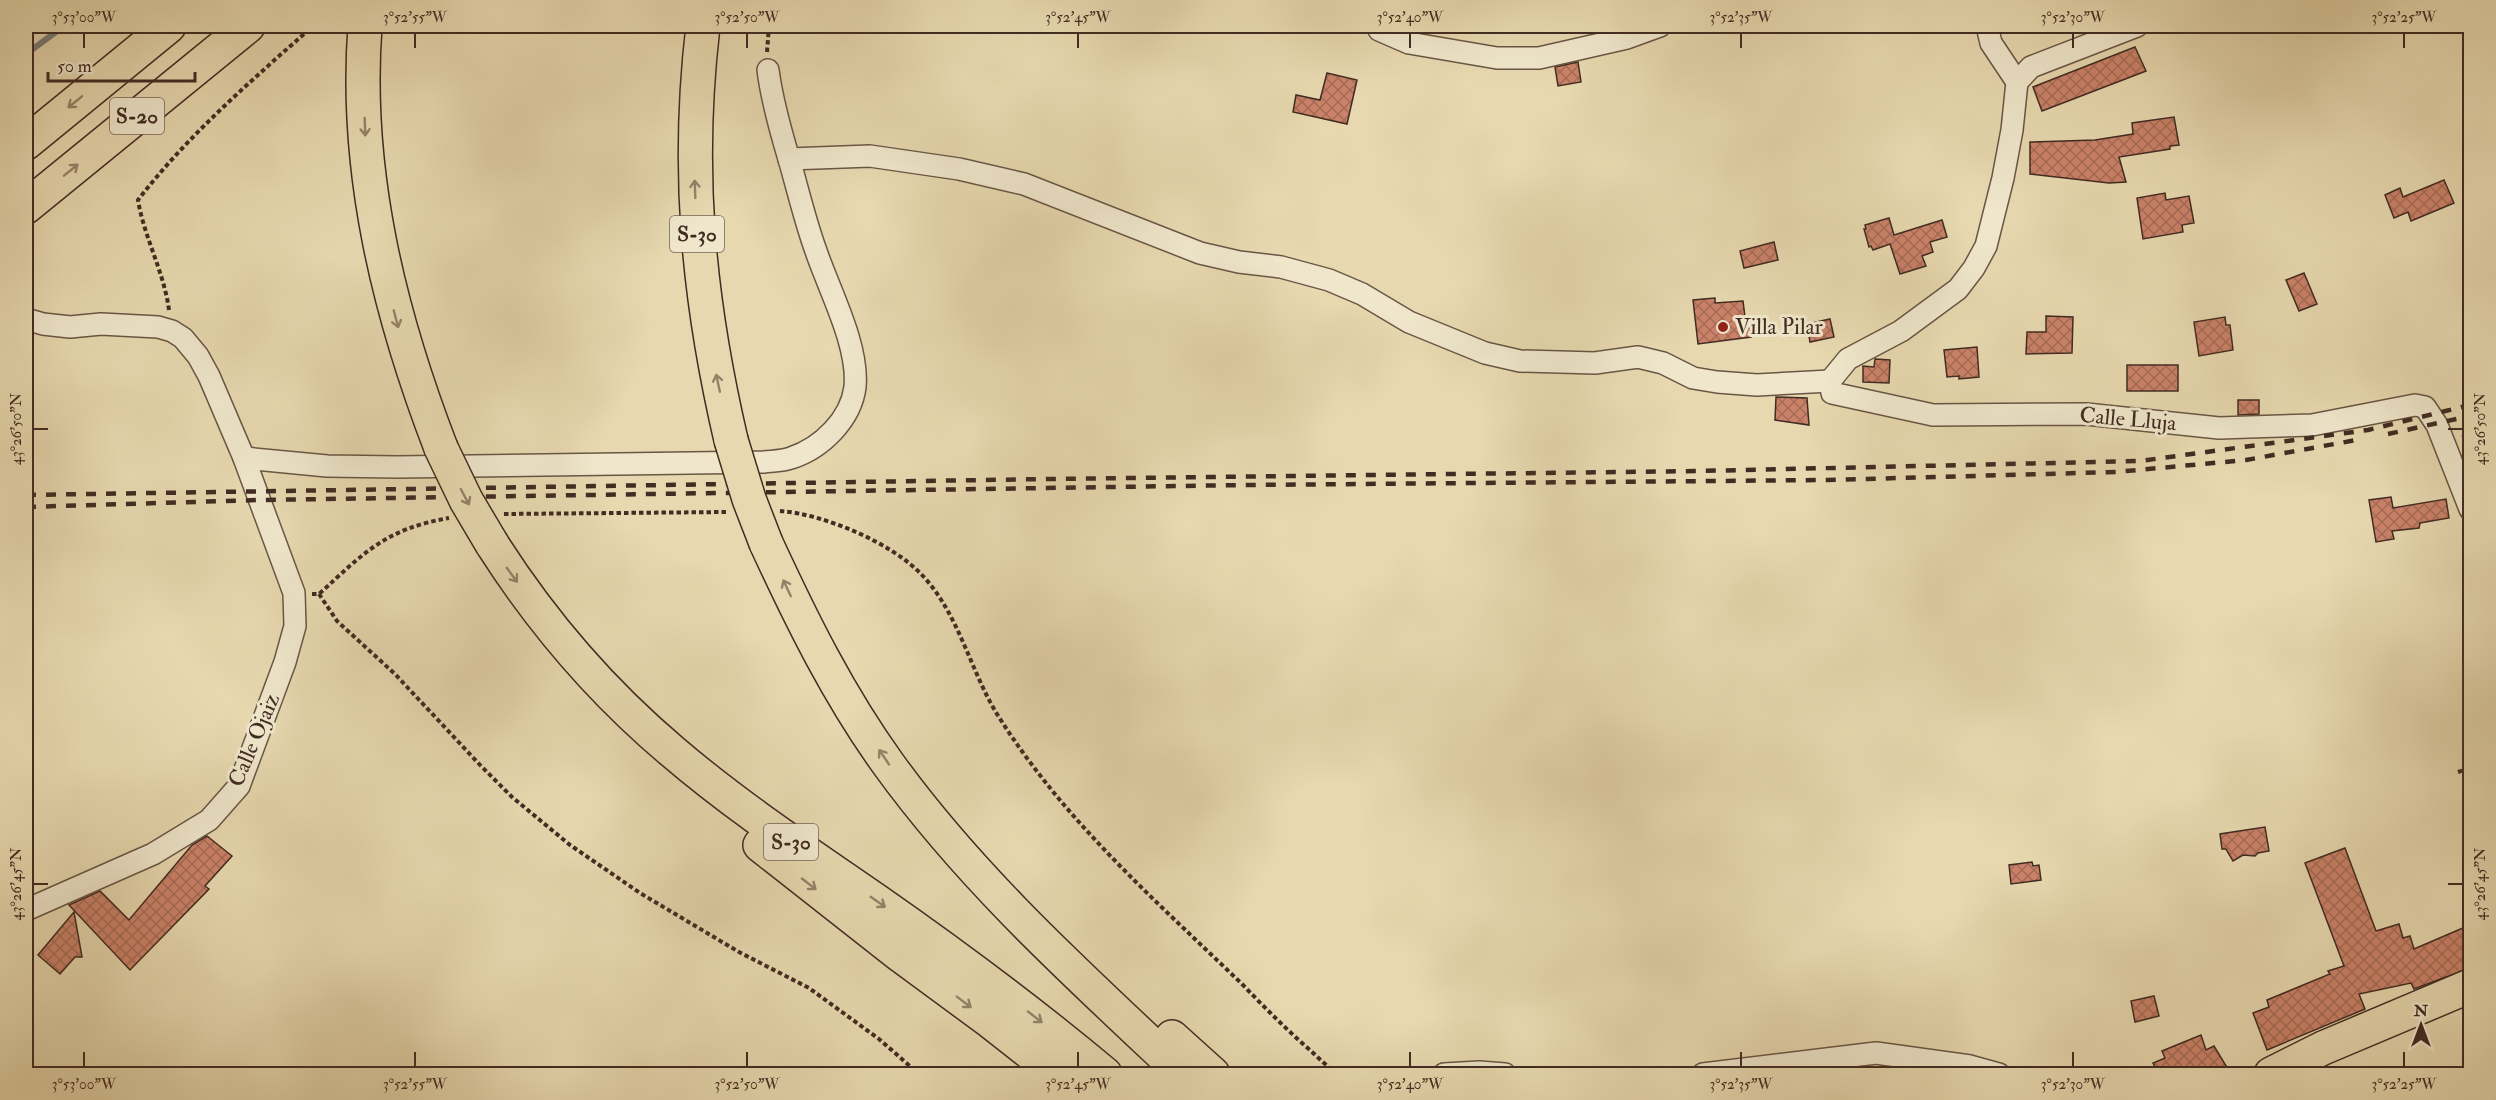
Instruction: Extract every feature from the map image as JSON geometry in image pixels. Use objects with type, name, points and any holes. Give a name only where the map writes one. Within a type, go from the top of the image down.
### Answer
[{"type":"highway","name":"S-20","points":[[26,143],[169,26]]},
{"type":"highway","name":"S-20","points":[[26,207],[248,26]]},
{"type":"highway","name":"S-30","points":[[365,26],[367,155],[379,244],[400,333],[441,448],[466,500],[492,544],[534,604],[599,681],[634,717],[687,764],[752,814],[988,981],[1105,1074]]},
{"type":"highway","name":"S-30","points":[[702,26],[694,146],[698,255],[712,354],[732,440],[749,499],[766,543],[810,637],[835,681],[889,765],[919,804],[951,844],[1018,916],[1183,1074]]},
{"type":"highway","points":[[534,604],[574,662],[609,704],[651,751],[694,790],[891,948],[1057,1074]]},
{"type":"highway","points":[[919,804],[1041,920],[1213,1074]]},
{"type":"highway","points":[[2271,1074],[2324,1048],[2470,986]]},
{"type":"street","points":[[1377,26],[1379,30],[1409,43],[1497,58],[1539,58],[1627,38],[1660,26]]},
{"type":"street","points":[[1987,26],[1991,43],[2017,82]]},
{"type":"street","points":[[789,159],[870,156],[958,169],[1014,182],[1200,253],[1239,262],[1281,267],[1329,280],[1362,294],[1409,322],[1485,352],[1520,361],[1595,363],[1638,357],[1693,378],[1717,382],[1757,385],[1830,381],[1848,359],[1901,331],[1958,289],[1974,268],[1986,246],[2003,178],[2012,130],[2017,82],[2031,67],[2136,26]]},
{"type":"street","points":[[244,458],[327,466],[397,467],[764,462],[790,458],[810,450],[830,434],[844,417],[852,402],[855,371],[846,334],[815,250],[773,105],[768,70]]},
{"type":"street","points":[[26,319],[43,324],[70,327],[131,325],[158,327],[172,331]]},
{"type":"street","name":"Calle Ojaiz","points":[[26,910],[153,854],[209,820],[238,786],[285,662],[295,626],[294,593],[244,458],[209,376],[198,356],[183,338],[172,331]]},
{"type":"street","name":"Calle Lluja","points":[[1830,381],[1832,393],[1933,415],[2086,414],[2219,428],[2312,425],[2415,405],[2425,407],[2432,416],[2470,509]]},
{"type":"street","points":[[1703,1074],[1876,1053],[1970,1066],[1999,1074]]},
{"type":"street","points":[[1444,1074],[1479,1072],[1506,1074]]},
{"type":"path","points":[[172,331],[168,303],[142,223],[138,200],[158,173],[229,102],[313,26]]},
{"type":"path","points":[[319,594],[337,621],[395,674],[481,766],[512,796],[570,845],[640,894],[739,952],[809,988],[879,1039],[919,1074]]},
{"type":"path","points":[[2458,772],[2470,768]]},
{"type":"building","points":[[2135,47],[2146,71],[2042,111],[2033,87]]},
{"type":"building","points":[[1578,62],[1581,82],[1558,86],[1555,67]]},
{"type":"building","points":[[1327,73],[1357,80],[1347,124],[1293,112],[1296,95],[1320,100]]},
{"type":"building","points":[[2174,117],[2179,145],[2170,146],[2170,149],[2119,157],[2126,182],[2109,183],[2030,174],[2030,142],[2095,140],[2133,134],[2132,123]]},
{"type":"building","points":[[2444,180],[2454,203],[2411,221],[2408,212],[2394,218],[2385,195],[2400,188],[2403,197]]},
{"type":"building","points":[[2165,193],[2166,200],[2189,196],[2194,223],[2182,225],[2183,232],[2143,239],[2137,198]]},
{"type":"building","points":[[1889,218],[1894,235],[1942,220],[1947,237],[1930,242],[1933,252],[1922,256],[1926,266],[1900,274],[1890,244],[1873,250],[1871,246],[1869,247],[1864,229],[1866,229],[1865,225]]},
{"type":"building","points":[[1774,242],[1778,260],[1744,268],[1740,251]]},
{"type":"building","points":[[2304,273],[2317,304],[2299,311],[2286,280]]},
{"type":"building","name":"Villa Pilar","points":[[1715,298],[1715,303],[1743,301],[1745,317],[1749,317],[1751,337],[1698,344],[1693,300]]},
{"type":"building","points":[[2046,316],[2073,317],[2072,353],[2026,354],[2027,332],[2046,332]]},
{"type":"building","points":[[2225,317],[2226,325],[2230,325],[2233,350],[2199,356],[2194,322]]},
{"type":"building","points":[[1830,319],[1834,337],[1810,342],[1807,324]]},
{"type":"building","points":[[1977,347],[1979,377],[1959,379],[1959,376],[1947,377],[1944,350]]},
{"type":"building","points":[[1875,359],[1890,360],[1889,383],[1863,382],[1863,366],[1874,367]]},
{"type":"building","points":[[2127,365],[2178,365],[2178,391],[2127,391]]},
{"type":"building","points":[[1776,397],[1807,398],[1809,425],[1775,420]]},
{"type":"building","points":[[2238,400],[2259,400],[2259,414],[2238,415]]},
{"type":"building","points":[[2391,497],[2393,508],[2446,499],[2449,518],[2420,523],[2419,528],[2392,531],[2394,539],[2376,542],[2369,500]]},
{"type":"building","points":[[2265,827],[2269,851],[2258,853],[2255,856],[2243,855],[2233,861],[2226,849],[2222,849],[2220,834]]},
{"type":"building","points":[[207,836],[232,856],[205,886],[209,889],[130,970],[69,905],[100,891],[129,920],[192,845]]},
{"type":"building","points":[[2345,848],[2376,931],[2399,924],[2403,938],[2410,936],[2414,949],[2470,925],[2470,968],[2414,989],[2411,983],[2359,994],[2365,1009],[2267,1050],[2253,1013],[2269,1007],[2267,1000],[2330,974],[2328,971],[2344,966],[2305,863]]},
{"type":"building","points":[[2032,862],[2033,866],[2039,865],[2041,880],[2011,884],[2009,865]]},
{"type":"building","points":[[74,912],[82,957],[75,957],[60,974],[38,955]]},
{"type":"building","points":[[2154,996],[2159,1016],[2135,1022],[2131,1001]]},
{"type":"building","points":[[2201,1035],[2206,1050],[2214,1046],[2231,1074],[2159,1074],[2153,1063],[2165,1058],[2162,1051]]},
{"type":"waterway","points":[[26,54],[64,26]]},
{"type":"railway","points":[[26,495],[1699,471],[2140,461],[2368,430],[2470,405]]},
{"type":"railway","points":[[2388,434],[2470,416]]},
{"type":"railway","points":[[26,507],[260,500],[1244,485],[1828,480],[2116,472],[2246,460],[2362,439]]},
{"type":"place","name":"Villa Pilar","points":[[1723,327]]}]
